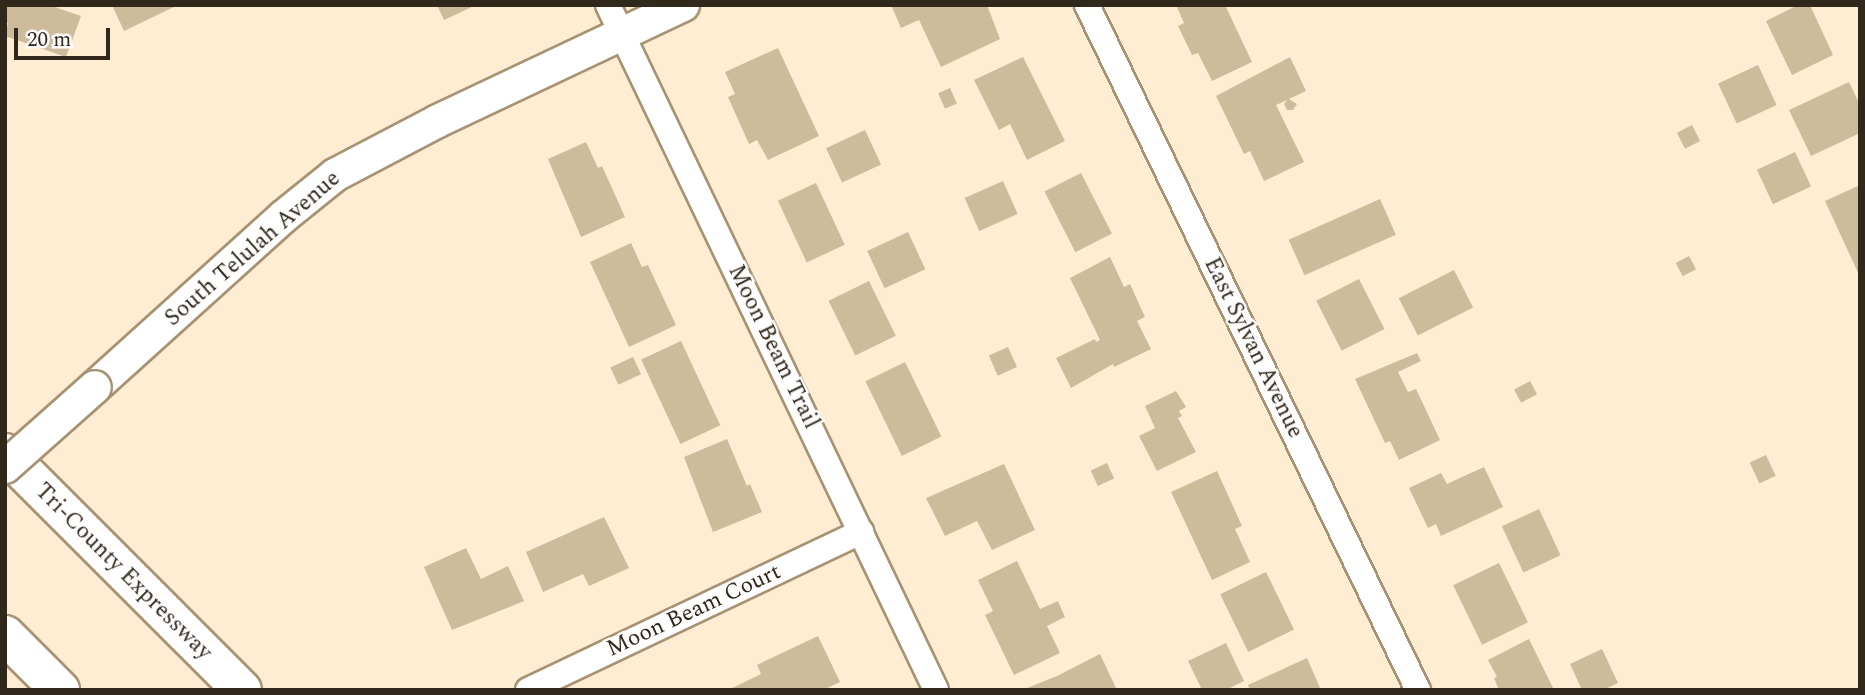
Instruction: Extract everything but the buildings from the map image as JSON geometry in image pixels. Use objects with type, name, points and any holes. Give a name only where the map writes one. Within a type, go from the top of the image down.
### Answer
[{"type":"highway","name":"Tri-County Expressway","points":[[5,453],[242,690]]},
{"type":"highway","points":[[5,635],[60,690]]},
{"type":"street","name":"Moon Beam Trail","points":[[608,5],[936,690]]},
{"type":"street","name":"South Telulah Avenue","points":[[5,467],[274,225],[335,175],[438,121],[683,5]]},
{"type":"street","name":"East Sylvan Avenue","points":[[1087,5],[1418,690]]},
{"type":"street","name":"Moon Beam Court","points":[[528,690],[861,532]]}]
